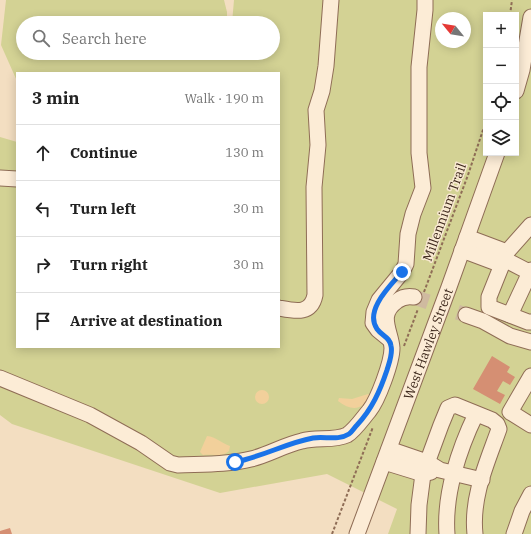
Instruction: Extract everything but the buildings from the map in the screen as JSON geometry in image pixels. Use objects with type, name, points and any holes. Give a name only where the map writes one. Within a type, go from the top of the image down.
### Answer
[{"type":"street","points":[[280,308],[301,311],[314,303],[314,187],[318,146],[316,110],[322,91],[326,66],[331,0]]},
{"type":"street","points":[[390,339],[378,330],[373,323],[374,312],[379,300],[402,272],[406,264],[408,234],[413,214],[423,188],[419,153],[419,66],[425,0]]},
{"type":"street","points":[[518,84],[522,70],[531,17]]},
{"type":"street","name":"West Hawley Street","points":[[357,534],[496,156]]},
{"type":"street","points":[[0,178],[16,179]]},
{"type":"street","points":[[531,225],[504,259],[489,297],[489,307],[531,322]]},
{"type":"street","points":[[464,244],[504,259],[530,272],[510,315]]},
{"type":"street","points":[[0,378],[90,415],[140,443],[170,463],[178,465],[235,462],[252,459],[287,445],[302,441],[315,438],[339,438],[348,434],[371,409],[377,399],[391,358],[392,348],[386,323],[387,314],[393,304],[401,298],[419,299]]},
{"type":"street","points":[[466,315],[483,321],[510,336],[531,342]]},
{"type":"street","points":[[531,376],[510,412],[531,425]]},
{"type":"street","points":[[418,534],[419,505],[425,468],[448,408],[454,405],[497,424],[499,429],[478,490],[476,501],[475,534]]},
{"type":"street","points":[[447,534],[447,471],[460,450],[476,414]]},
{"type":"street","points":[[387,455],[425,468],[447,471],[482,480]]},
{"type":"street","points":[[514,534],[522,511],[531,494]]},
{"type":"path","points":[[510,12],[512,0]]},
{"type":"path","name":"Millennium Trail","points":[[402,352],[419,299],[468,175],[483,130]]},
{"type":"path","points":[[332,534],[374,425]]},
{"type":"shaded area","points":[[6,0],[224,0],[227,12],[227,16],[16,16],[16,60],[280,60],[280,16],[233,16],[234,0],[531,0],[531,534],[388,534],[397,509],[327,474],[220,493],[12,424],[0,415],[0,137],[16,142],[16,348],[280,348],[280,72],[16,72],[16,79],[1,45]]},
{"type":"sand","points":[[259,390],[265,390],[269,394],[269,400],[265,404],[259,404],[255,400],[255,394]]},
{"type":"sand","points":[[368,394],[370,396],[367,401],[360,407],[356,408],[347,407],[338,401],[339,398],[352,399]]},
{"type":"sand","points":[[207,436],[230,446],[229,451],[220,455],[203,455],[200,452]]},
{"type":"tunnel","points":[[414,297],[466,315]]},
{"type":"route","points":[[235,462],[252,459],[287,445],[302,441],[315,438],[339,438],[348,434],[359,423],[377,399],[391,358],[392,348],[390,339],[378,330],[373,323],[374,312],[379,300],[402,272]]}]
